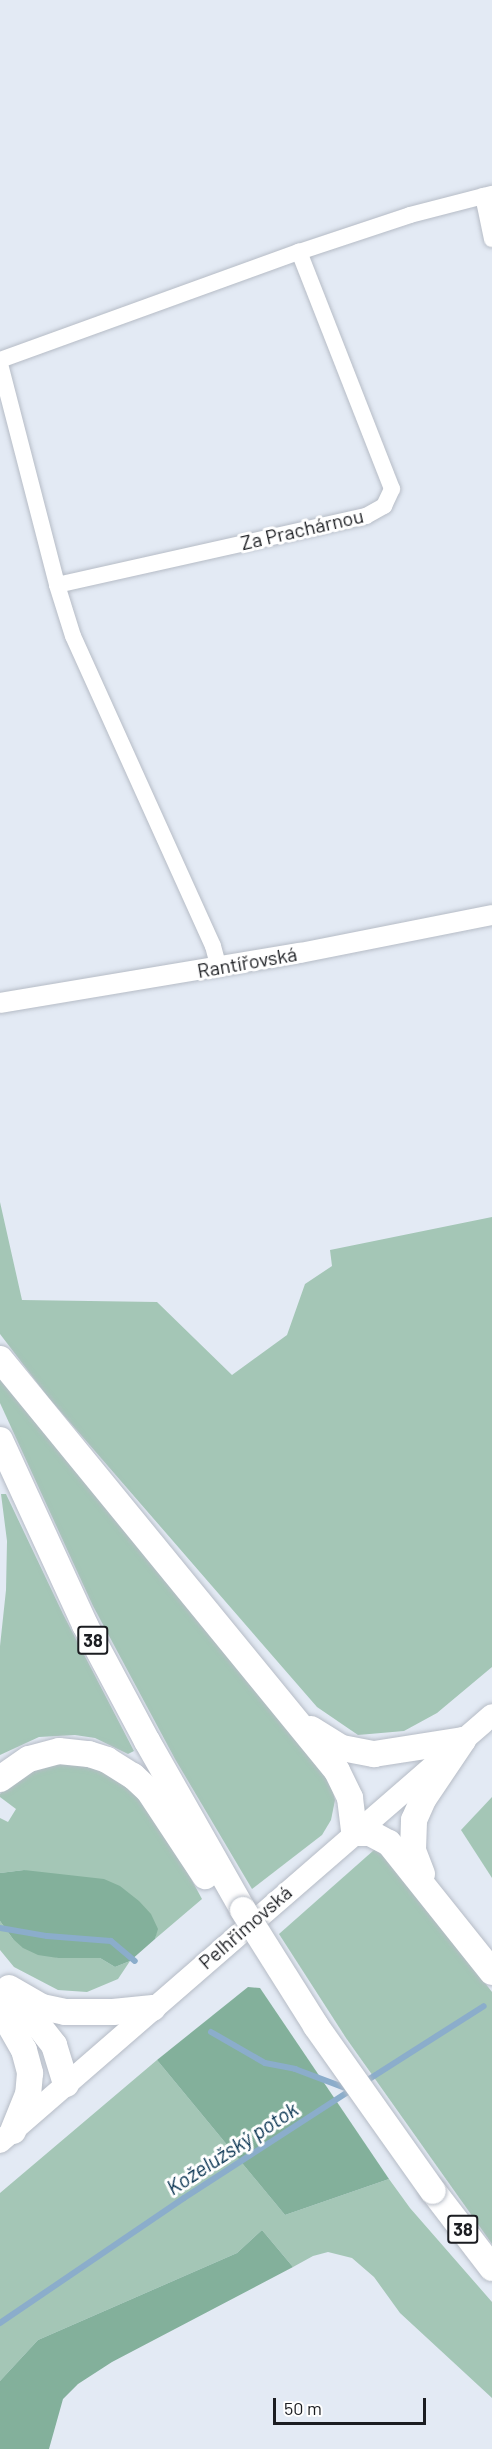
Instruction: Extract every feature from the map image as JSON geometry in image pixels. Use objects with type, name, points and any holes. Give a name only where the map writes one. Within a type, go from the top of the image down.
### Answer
[{"type":"main road","points":[[0,1359],[328,1759],[345,1785],[353,1813],[354,1833],[370,1833],[389,1843],[434,1895],[492,1972]]},
{"type":"main road","name":"38","points":[[0,1440],[86,1625],[147,1742],[193,1839],[243,1910],[316,2026],[370,2105],[492,2268]]},
{"type":"main road","points":[[291,1715],[326,1740],[357,1752],[392,1753],[463,1740]]},
{"type":"main road","name":"Pelhřimovská","points":[[6,2136],[492,1715]]},
{"type":"main road","points":[[434,1895],[415,1859],[412,1829],[424,1798],[463,1740]]},
{"type":"main road","points":[[0,1779],[29,1759],[44,1754],[59,1751],[89,1754],[122,1768],[149,1791],[193,1839]]},
{"type":"main road","points":[[3,1990],[42,2007],[65,2012],[113,2012],[153,2008]]},
{"type":"main road","points":[[3,1990],[27,2060],[27,2094],[6,2136]]},
{"type":"main road","points":[[3,1990],[54,2045],[66,2085]]},
{"type":"main road","points":[[27,2060],[43,2073],[66,2085]]},
{"type":"street","points":[[219,968],[213,946],[74,636],[57,585],[0,362],[299,252],[410,215],[488,195],[492,239]]},
{"type":"street","name":"Za Prachárnou","points":[[57,585],[366,516],[384,506],[392,489],[299,252]]},
{"type":"street","name":"Rantířovská","points":[[0,1003],[219,968],[492,915]]},
{"type":"green space","points":[[0,1202],[22,1300],[157,1302],[232,1375],[287,1335],[305,1284],[332,1266],[330,1250],[492,1217],[492,1667],[437,1713],[404,1731],[358,1735],[317,1707],[48,1397],[0,1334]]},
{"type":"green space","points":[[0,1377],[330,1780],[335,1800],[331,1820],[322,1835],[252,1889],[175,1759],[93,1606],[0,1403]]},
{"type":"green space","points":[[1,1494],[6,1494],[63,1614],[134,1751],[128,1754],[95,1738],[75,1735],[39,1737],[0,1755],[0,1646],[6,1590],[7,1541]]},
{"type":"green space","points":[[63,1763],[101,1769],[134,1790],[177,1853],[202,1899],[155,1939],[157,1929],[24,1870],[0,1873],[0,1818],[8,1822],[16,1809],[0,1797],[0,1794],[9,1785],[41,1767]]},
{"type":"green space","points":[[492,1797],[492,1878],[461,1830]]},
{"type":"green space","points":[[374,1850],[383,1852],[492,1992],[492,2244],[346,2038],[279,1934]]},
{"type":"green space","points":[[24,1870],[104,1879],[120,1886],[151,1914],[158,1929],[155,1939],[130,1961],[115,1967],[100,1958],[58,1958],[38,1955],[23,1948],[0,1921],[0,1873]]},
{"type":"green space","points":[[0,1921],[13,1939],[58,1958],[100,1958],[115,1967],[130,1961],[118,1979],[87,1992],[58,1990],[14,1967],[0,1950]]},
{"type":"green space","points":[[248,1987],[260,1988],[389,2179],[285,2215],[157,2060]]},
{"type":"green space","points":[[157,2060],[285,2215],[389,2179],[410,2208],[492,2302],[492,2398],[400,2313],[374,2277],[352,2258],[328,2252],[313,2256],[293,2267],[262,2230],[237,2253],[38,2340],[0,2381],[0,2193]]},
{"type":"green space","points":[[262,2230],[293,2267],[112,2362],[78,2384],[63,2399],[49,2449],[0,2449],[0,2381],[38,2340],[237,2253]]},
{"type":"waterway","points":[[0,1928],[47,1936],[111,1941],[135,1961]]},
{"type":"waterway","name":"Koželužský potok","points":[[363,2083],[484,2006]]},
{"type":"waterway","points":[[211,2032],[265,2063],[295,2069],[351,2090]]},
{"type":"waterway","name":"Koželužský potok","points":[[0,2323],[184,2198],[354,2088]]}]
